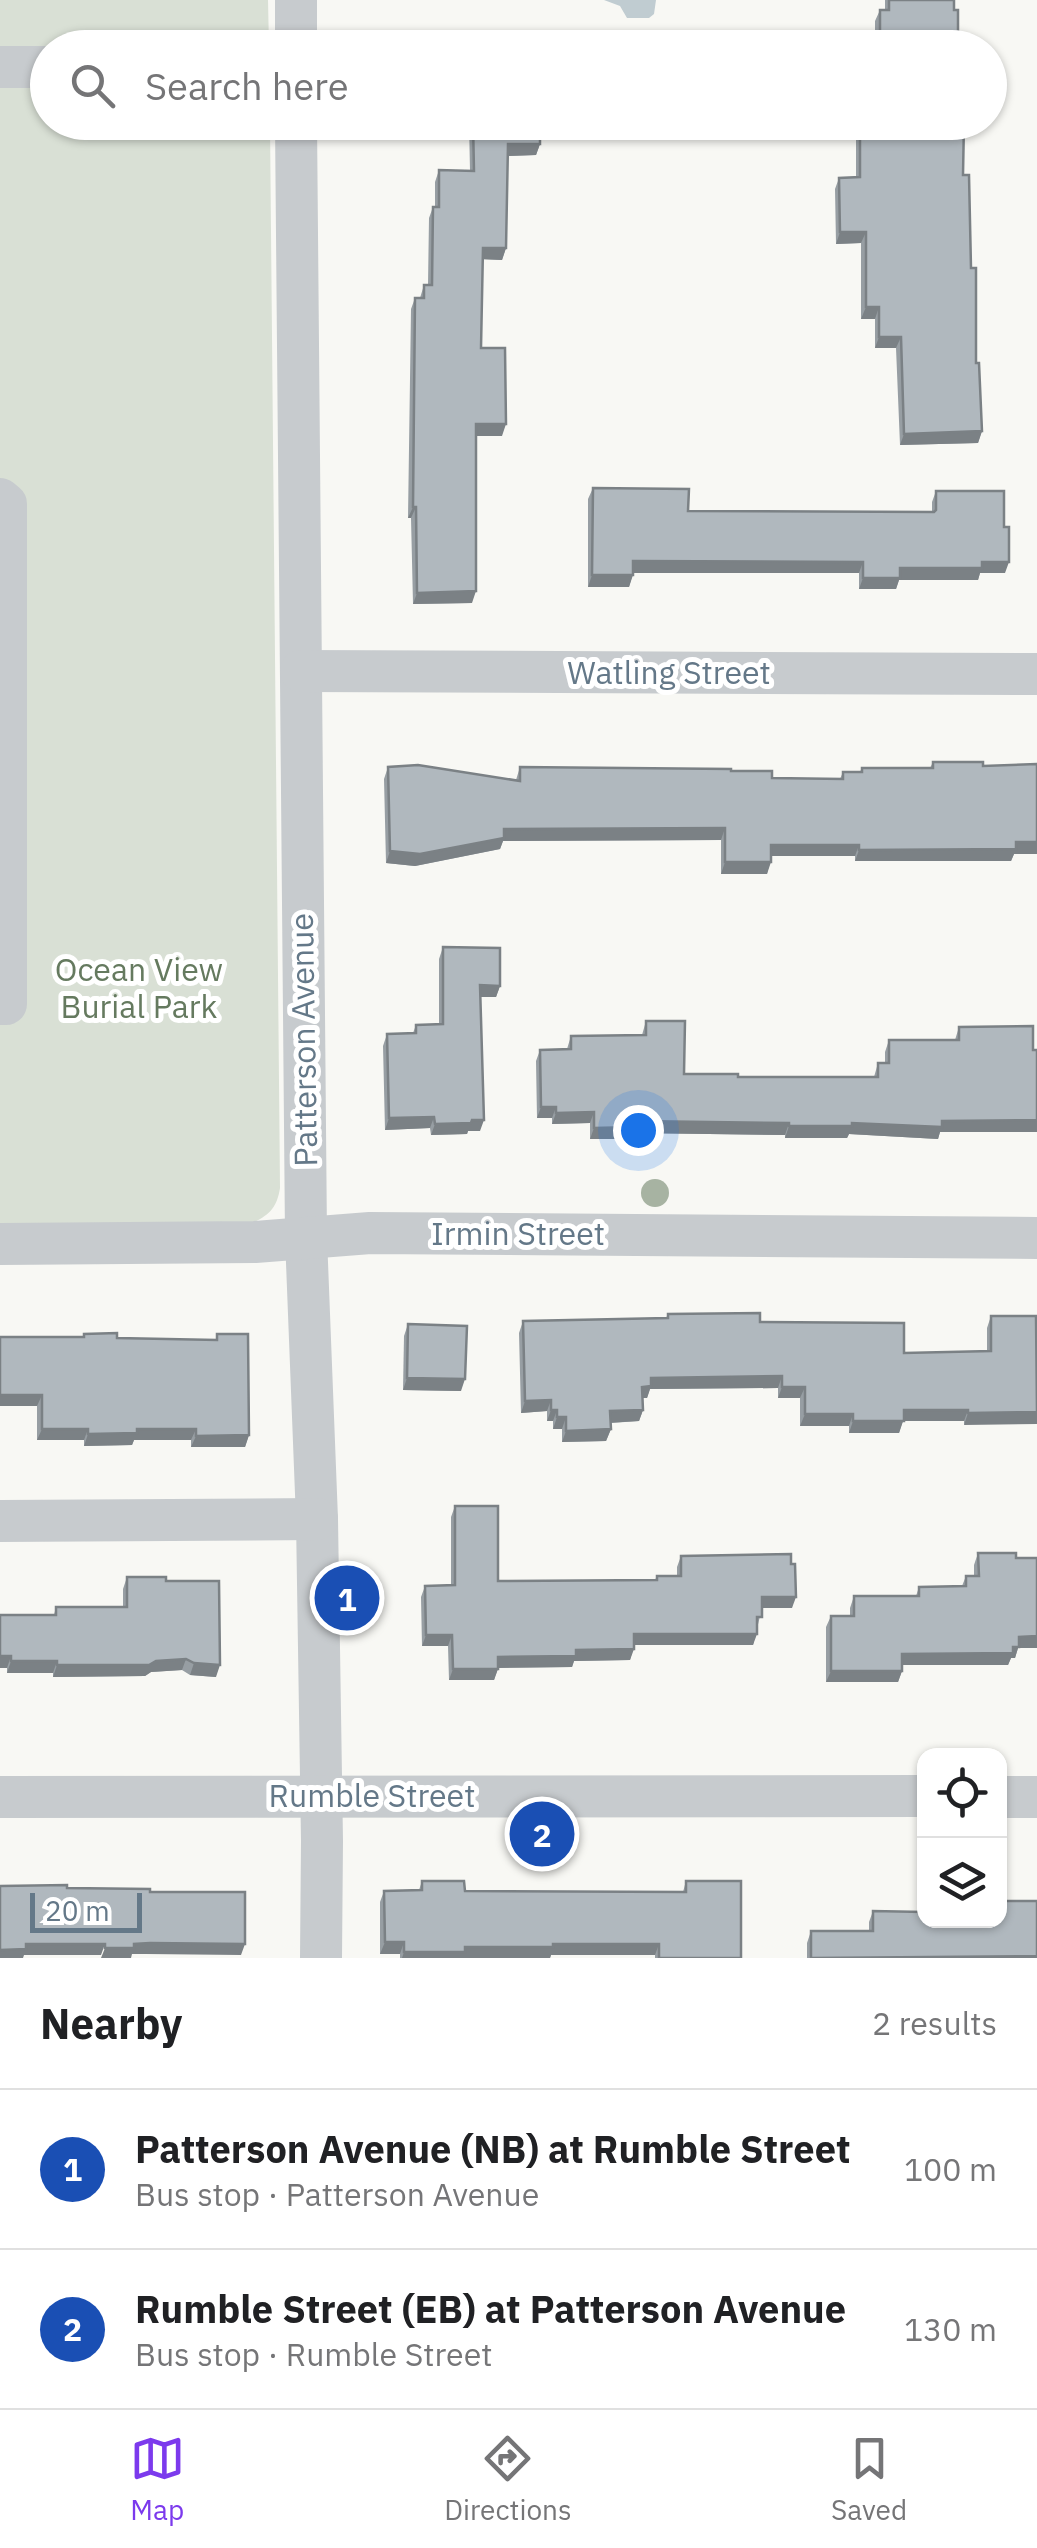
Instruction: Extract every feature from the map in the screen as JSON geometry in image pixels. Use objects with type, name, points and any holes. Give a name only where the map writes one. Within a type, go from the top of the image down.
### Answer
[{"type":"street","points":[[296,0],[296,30]]},
{"type":"street","points":[[0,67],[30,67]]},
{"type":"street","name":"Patterson Avenue","points":[[296,140],[306,1237],[322,1797],[320,1958]]},
{"type":"street","points":[[0,500],[6,504],[6,1004],[0,1004]]},
{"type":"street","name":"Watling Street","points":[[300,671],[1037,674]]},
{"type":"street","name":"Irmin Street","points":[[0,1244],[255,1242],[370,1234],[1037,1238]]},
{"type":"street","points":[[0,1520],[316,1519]]},
{"type":"street","name":"Rumble Street","points":[[0,1798],[917,1796]]},
{"type":"street","points":[[1007,1797],[1037,1797]]},
{"type":"green space","name":"Ocean View Burial Park","points":[[0,0],[268,0],[269,30],[30,30],[30,140],[270,140],[280,1188],[272,1210],[252,1223],[0,1226]]},
{"type":"shaded area","points":[[604,0],[656,0],[654,14],[649,18],[627,18],[620,6]]},
{"type":"building","points":[[889,0],[954,0],[958,30],[880,30],[880,10],[889,10]]},
{"type":"building","points":[[473,140],[540,140],[540,144],[508,144],[506,248],[483,248],[481,348],[505,348],[506,424],[476,424],[476,591],[417,593],[413,507],[415,298],[424,298],[424,285],[432,285],[433,207],[439,207],[439,170],[474,171]]},
{"type":"building","points":[[860,140],[964,140],[963,175],[969,175],[971,268],[976,268],[976,363],[982,431],[904,434],[901,337],[879,337],[879,307],[866,307],[866,232],[840,232],[839,178],[860,177]]},
{"type":"building","points":[[593,488],[689,489],[688,511],[934,512],[936,491],[1004,491],[1009,562],[982,562],[982,568],[900,568],[900,578],[863,578],[863,562],[633,561],[633,575],[592,575]]},
{"type":"building","points":[[933,762],[983,762],[983,766],[1037,764],[1037,842],[1016,842],[1016,849],[859,850],[859,845],[771,845],[771,862],[725,862],[725,828],[504,829],[504,838],[420,854],[390,851],[388,767],[418,765],[520,781],[520,767],[731,769],[772,771],[772,778],[843,779],[843,772],[862,772],[862,768],[933,768]]},
{"type":"building","points":[[443,947],[500,948],[500,986],[480,985],[484,1120],[435,1124],[434,1117],[389,1118],[387,1034],[416,1033],[416,1025],[443,1024]]},
{"type":"building","points":[[646,1021],[685,1021],[684,1074],[738,1077],[878,1077],[878,1063],[889,1063],[889,1040],[959,1040],[959,1027],[1033,1026],[1037,1120],[942,1121],[942,1127],[637,1121],[637,1127],[594,1128],[594,1112],[556,1113],[556,1107],[541,1107],[540,1050],[571,1049],[571,1036],[646,1035]]},
{"type":"building","points":[[760,1313],[760,1322],[904,1323],[904,1353],[991,1351],[991,1316],[1036,1316],[1037,1412],[904,1410],[904,1421],[853,1421],[853,1414],[805,1414],[805,1387],[782,1387],[782,1376],[651,1378],[651,1386],[642,1387],[643,1410],[610,1411],[611,1429],[566,1431],[566,1417],[557,1417],[557,1410],[551,1410],[551,1400],[525,1401],[523,1321]]},
{"type":"building","points":[[408,1324],[467,1326],[465,1379],[407,1378]]},
{"type":"building","points":[[117,1333],[117,1338],[217,1340],[217,1334],[248,1334],[249,1435],[196,1436],[196,1429],[88,1434],[88,1429],[42,1429],[42,1395],[0,1395],[0,1337]]},
{"type":"building","points":[[455,1506],[498,1506],[498,1581],[657,1580],[657,1576],[681,1576],[681,1556],[791,1554],[796,1597],[762,1597],[757,1634],[634,1634],[634,1649],[576,1650],[576,1656],[498,1657],[498,1669],[453,1669],[452,1635],[426,1635],[425,1586],[455,1585]]},
{"type":"building","points":[[978,1553],[1016,1553],[1016,1558],[1037,1558],[1037,1636],[1019,1637],[1019,1647],[1013,1647],[1013,1653],[902,1654],[902,1671],[831,1671],[831,1616],[854,1616],[854,1596],[919,1596],[919,1587],[966,1586],[966,1576],[979,1576]]},
{"type":"building","points":[[127,1577],[219,1581],[220,1665],[186,1659],[149,1665],[57,1665],[57,1661],[11,1661],[11,1656],[0,1656],[0,1615],[56,1615],[56,1607],[127,1607]]},
{"type":"building","points":[[422,1881],[464,1881],[465,1891],[686,1892],[686,1881],[741,1881],[741,1958],[659,1958],[659,1944],[553,1944],[465,1947],[465,1952],[404,1952],[404,1942],[385,1942],[384,1891],[422,1890]]},
{"type":"building","points":[[67,1885],[150,1892],[245,1892],[245,1944],[150,1943],[134,1944],[134,1948],[105,1948],[105,1944],[26,1944],[26,1949],[0,1950],[0,1886]]},
{"type":"building","points":[[1007,1901],[1037,1901],[1037,1956],[811,1958],[811,1931],[873,1931],[873,1911],[917,1912],[917,1928],[1007,1928]]},
{"type":"place","name":"Patterson Avenue (NB) at Rumble Street","points":[[347,1598]]},
{"type":"place","name":"Rumble Street (EB) at Patterson Avenue","points":[[542,1834]]}]
